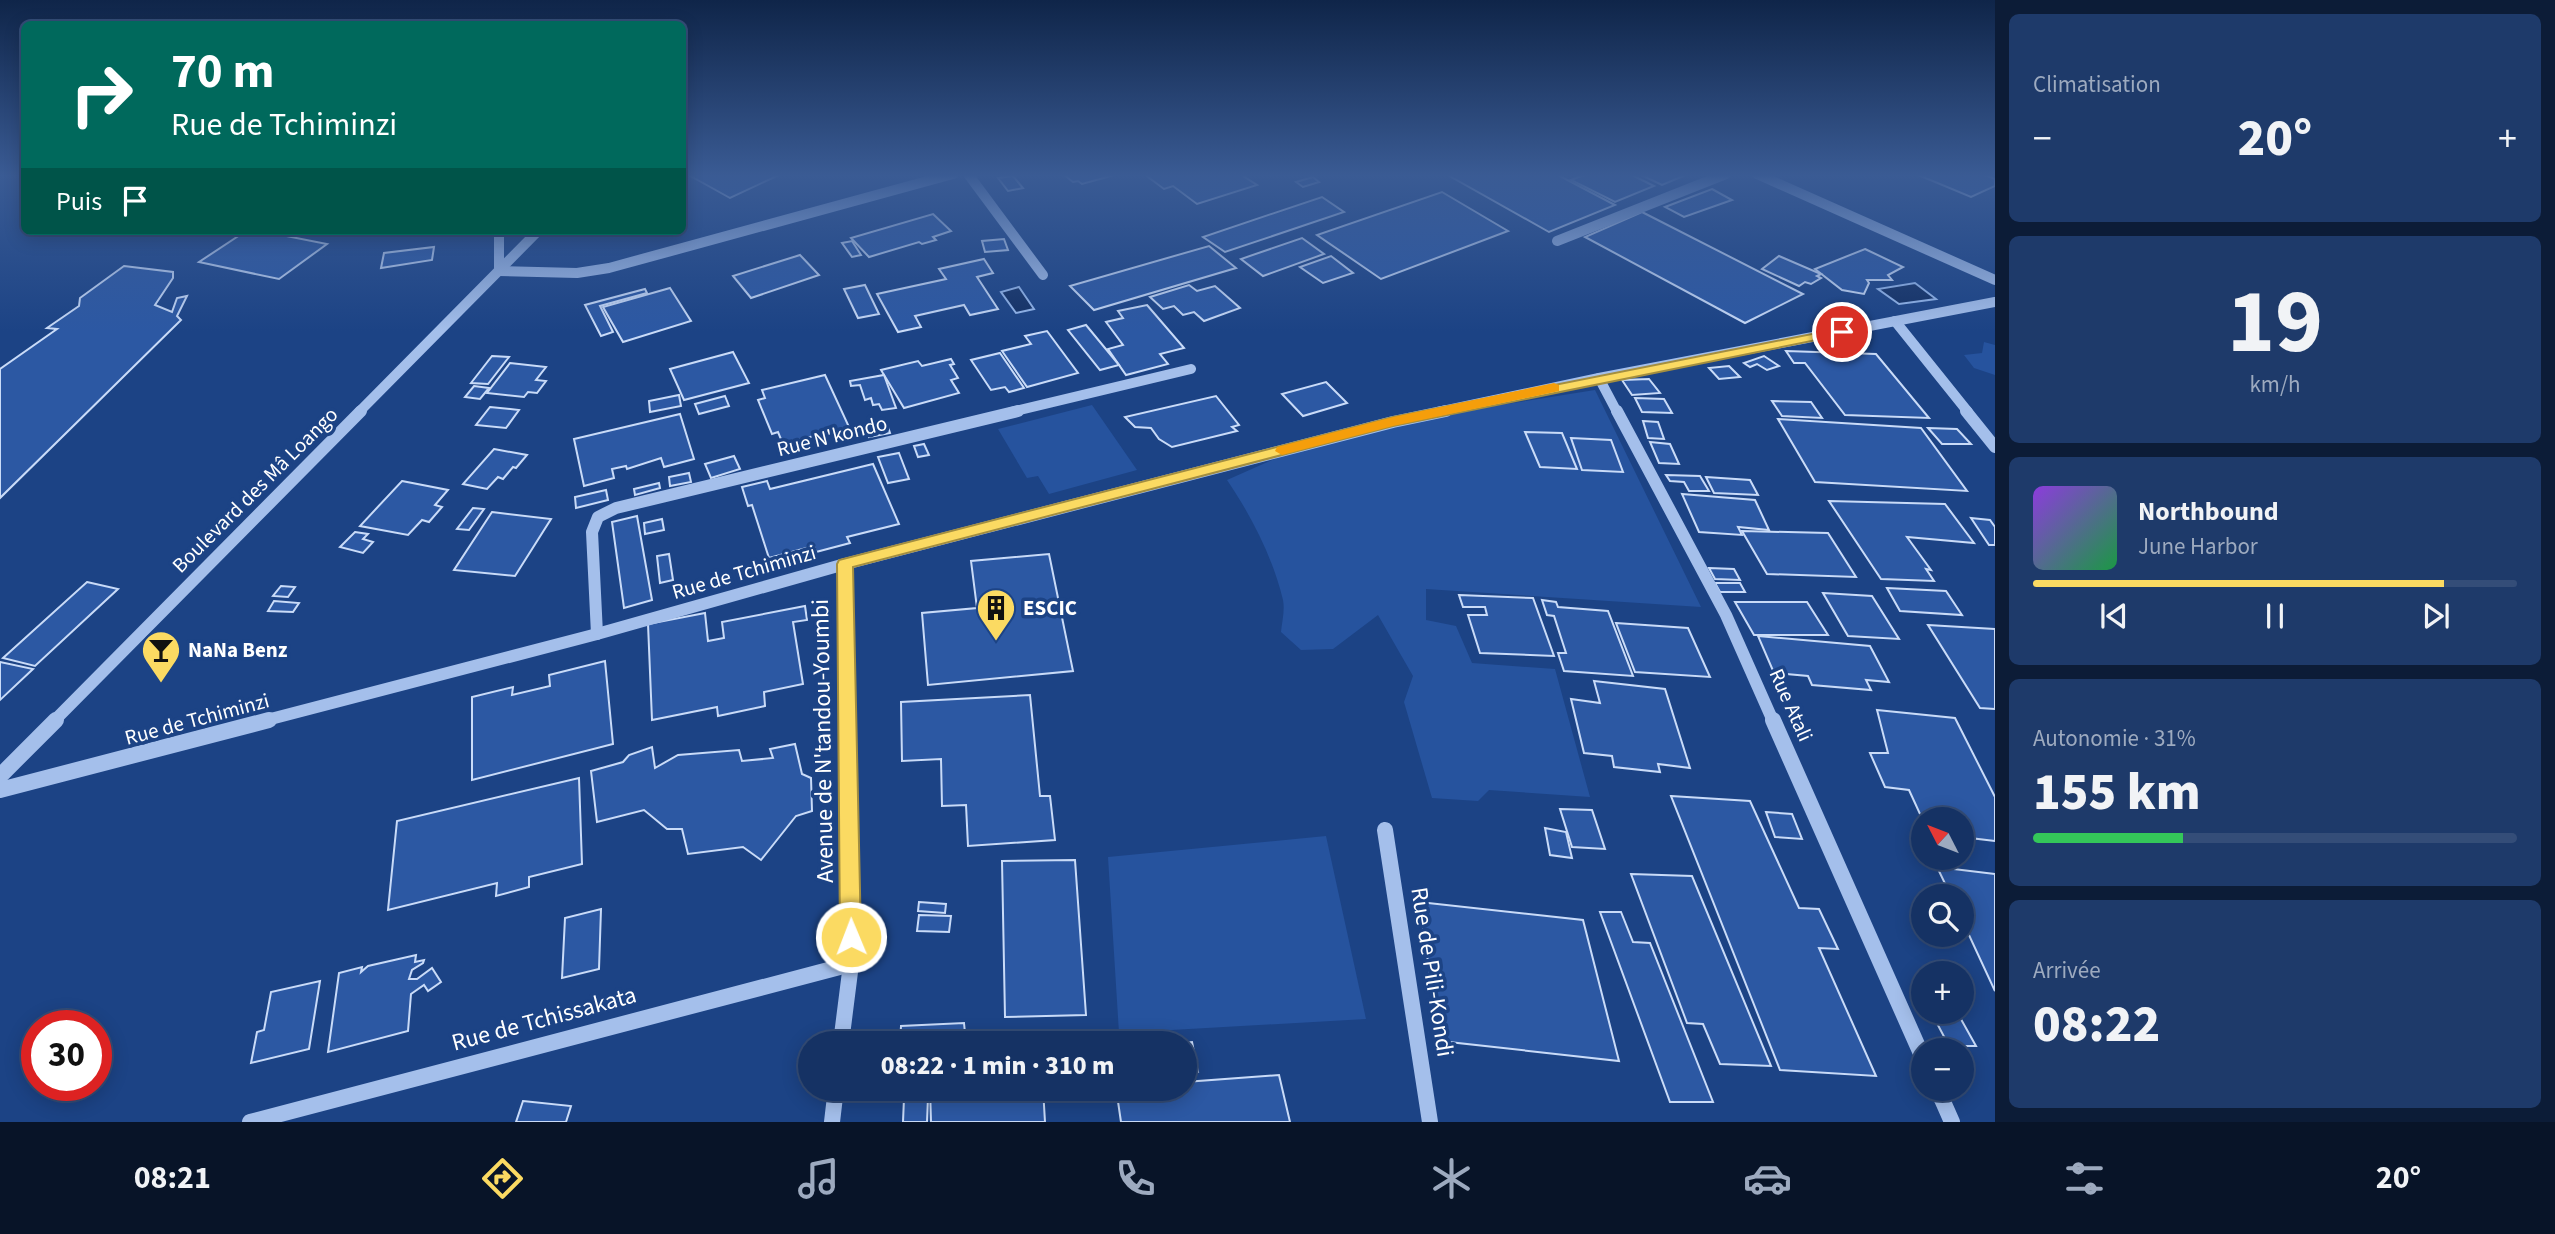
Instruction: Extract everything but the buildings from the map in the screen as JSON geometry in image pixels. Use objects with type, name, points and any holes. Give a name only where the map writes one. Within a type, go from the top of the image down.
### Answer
[{"type":"street","points":[[499,235],[499,271],[577,273],[609,268],[761,226]]},
{"type":"street","points":[[1007,226],[1043,275]]},
{"type":"street","points":[[1557,241],[1594,226]]},
{"type":"street","points":[[1875,226],[1995,280]]},
{"type":"street","name":"Boulevard des Mâ Loango","points":[[0,776],[534,235]]},
{"type":"street","name":"Rue de Tchiminzi","points":[[0,790],[597,634],[845,564],[1393,422],[1599,378],[1995,302]]},
{"type":"street","points":[[1895,321],[1995,447]]},
{"type":"street","name":"Rue N'kondo","points":[[597,634],[592,532],[598,517],[616,508],[1191,369]]},
{"type":"street","name":"Rue Atali","points":[[1599,378],[1726,615],[1914,1038]]},
{"type":"street","name":"Avenue de N'tandou-Youmbi","points":[[843,1031],[851,964],[845,564]]},
{"type":"street","name":"Rue de Pili-Kondi","points":[[1385,830],[1430,1122]]},
{"type":"street","name":"Rue de Tchissakata","points":[[250,1122],[851,964]]},
{"type":"street","points":[[832,1122],[834,1101]]},
{"type":"street","points":[[1943,1101],[1952,1122]]},
{"type":"shaded area","points":[[1915,283],[1936,299],[1899,304],[1878,289]]},
{"type":"shaded area","points":[[1019,287],[1034,309],[1016,313],[1001,292]]},
{"type":"shaded area","points":[[1984,342],[1995,345],[1995,375],[1974,368],[1964,355],[1982,353]]},
{"type":"shaded area","points":[[1595,390],[1701,607],[1426,589],[1426,620],[1456,626],[1472,663],[1555,669],[1590,797],[1489,790],[1478,801],[1432,798],[1404,702],[1413,676],[1378,615],[1333,649],[1301,650],[1281,632],[1284,604],[1279,584],[1253,522],[1227,480],[1315,441],[1462,411]]},
{"type":"shaded area","points":[[1092,405],[1137,470],[1049,494],[1038,476],[1027,478],[998,429]]},
{"type":"shaded area","points":[[1326,836],[1366,1019],[1119,1031],[1108,857]]},
{"type":"slow traffic","points":[[1282,451],[1393,422],[1554,388]]},
{"type":"place","name":"ESCIC","points":[[996,642]]},
{"type":"place","name":"NaNa Benz","points":[[161,684]]},
{"type":"route","points":[[851,937],[845,564],[1393,422],[1599,378],[1842,332]]}]
